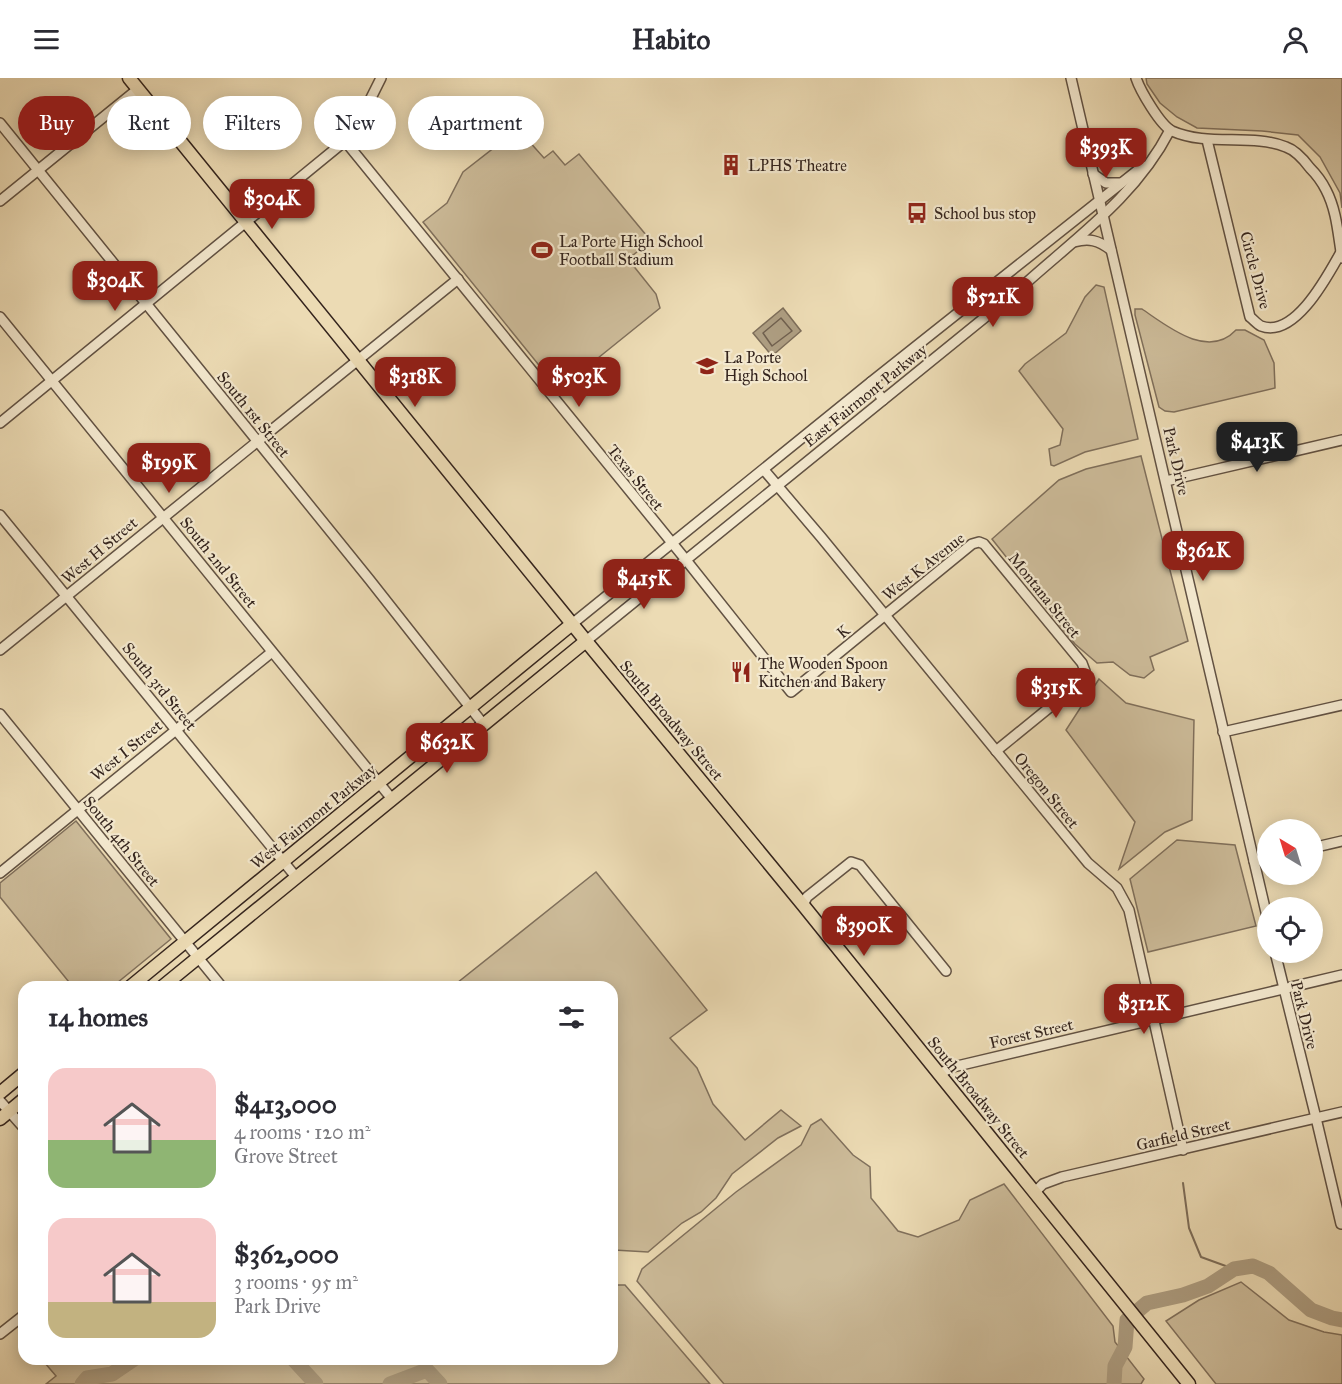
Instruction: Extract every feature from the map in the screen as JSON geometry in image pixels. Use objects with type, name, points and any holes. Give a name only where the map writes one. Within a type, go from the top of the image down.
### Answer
[{"type":"main road","name":"South Broadway Street","points":[[129,78],[803,905],[1189,1384]]},
{"type":"main road","name":"West Fairmont Parkway","points":[[137,981],[572,624]]},
{"type":"main road","points":[[169,981],[586,641]]},
{"type":"main road","points":[[518,669],[532,685]]},
{"type":"main road","points":[[0,1093],[18,1078]]},
{"type":"main road","points":[[5,1115],[18,1104]]},
{"type":"street","points":[[372,96],[381,78]]},
{"type":"street","name":"Park Drive","points":[[1071,78],[1262,897]]},
{"type":"street","points":[[1136,78],[1150,106],[1170,130],[1207,140],[1275,144],[1288,147],[1301,158],[1318,176],[1326,189],[1335,215],[1341,256]]},
{"type":"street","points":[[0,201],[138,89]]},
{"type":"street","name":"South 1st Street","points":[[0,123],[484,725]]},
{"type":"street","name":"East Fairmont Parkway","points":[[586,641],[1015,293],[1102,217],[1139,179],[1170,130]]},
{"type":"street","name":"Circle Drive","points":[[1207,140],[1250,316],[1260,326],[1273,327],[1290,320],[1303,309],[1341,256]]},
{"type":"street","points":[[0,423],[334,150]]},
{"type":"street","name":"Texas Street","points":[[352,150],[791,692]]},
{"type":"street","name":"East Fairmont Parkway","points":[[572,624],[870,382],[1150,160]]},
{"type":"street","points":[[1093,174],[1106,183],[1123,182]]},
{"type":"street","points":[[1072,242],[1098,241],[1111,250]]},
{"type":"street","name":"West H Street","points":[[0,650],[458,279]]},
{"type":"street","name":"South 2nd Street","points":[[0,317],[392,799]]},
{"type":"street","points":[[870,382],[883,400]]},
{"type":"street","points":[[1166,481],[1342,440]]},
{"type":"street","name":"Oregon Street","points":[[764,470],[1088,863],[1116,888],[1129,910],[1183,1150]]},
{"type":"street","name":"South 3rd Street","points":[[0,515],[296,877]]},
{"type":"street","name":"West K Avenue","points":[[885,615],[972,544],[979,542]]},
{"type":"street","name":"Montana Street","points":[[979,542],[984,544],[1082,663],[1085,671],[1082,681],[996,751]]},
{"type":"street","name":"K","points":[[791,692],[885,615]]},
{"type":"street","name":"West I Street","points":[[0,873],[272,652]]},
{"type":"street","points":[[1223,732],[1342,705]]},
{"type":"street","name":"South 4th Street","points":[[0,714],[217,981]]},
{"type":"street","points":[[1323,845],[1342,841]]},
{"type":"street","points":[[803,905],[807,897],[851,862],[860,865],[946,971]]},
{"type":"street","name":"Park Drive","points":[[1277,963],[1341,1224]]},
{"type":"street","name":"Forest Street","points":[[939,1074],[953,1067],[1342,975]]},
{"type":"street","points":[[0,1101],[5,1115],[18,1124]]},
{"type":"street","name":"Garfield Street","points":[[1034,1193],[1043,1184],[1062,1177],[1342,1112]]},
{"type":"street","points":[[0,1334],[18,1320]]},
{"type":"shaded area","points":[[1146,78],[1342,78],[1342,208],[1340,193],[1320,157],[1298,135],[1197,128],[1177,117],[1160,103],[1147,84]]},
{"type":"shaded area","name":"La Porte High School Football Stadium","points":[[491,150],[537,150],[544,158],[553,151],[565,165],[579,154],[651,241],[628,259],[656,294],[660,308],[567,383],[563,378],[555,385],[423,222],[447,203],[463,172]]},
{"type":"shaded area","points":[[1096,285],[1104,287],[1138,439],[1085,452],[1054,466],[1051,465],[1049,449],[1060,445],[1063,429],[1019,371],[1066,333],[1085,297]]},
{"type":"shaded area","points":[[1135,309],[1142,309],[1175,331],[1201,341],[1213,342],[1225,338],[1236,330],[1245,330],[1264,340],[1274,363],[1275,388],[1174,412],[1165,411],[1159,407]]},
{"type":"shaded area","points":[[1141,456],[1188,641],[1150,657],[1154,670],[1144,678],[1130,675],[1113,662],[1097,663],[1075,644],[992,539],[1059,480],[1086,469]]},
{"type":"shaded area","points":[[1099,679],[1126,703],[1194,720],[1192,820],[1165,832],[1119,869],[1135,822],[1066,730]]},
{"type":"shaded area","points":[[76,821],[171,939],[119,981],[68,981],[0,897],[0,883]]},
{"type":"shaded area","points":[[1177,840],[1235,845],[1256,926],[1148,952],[1130,879]]},
{"type":"shaded area","points":[[596,872],[707,1010],[670,1038],[697,1068],[713,1104],[745,1140],[781,1110],[801,1126],[778,1138],[732,1174],[716,1198],[701,1212],[682,1223],[648,1252],[618,1250],[618,981],[460,981]]},
{"type":"shaded area","points":[[821,1119],[853,1155],[870,1167],[871,1198],[898,1231],[918,1237],[959,1220],[970,1200],[1004,1184],[1113,1326],[1115,1342],[1144,1379],[1141,1384],[724,1384],[637,1281],[642,1269],[736,1192],[801,1145],[811,1125]]},
{"type":"shaded area","points":[[1241,1282],[1289,1320],[1324,1332],[1342,1335],[1342,1384],[1216,1384],[1166,1321],[1199,1300]]},
{"type":"shaded area","points":[[618,1285],[625,1285],[710,1384],[46,1384],[56,1376],[47,1365],[618,1365]]},
{"type":"water","points":[[783,308],[801,331],[772,356],[753,333]]},
{"type":"waterway","points":[[1183,1183],[1189,1228],[1201,1257],[1234,1269]]},
{"type":"waterway","points":[[1114,1384],[1115,1366],[1125,1347],[1127,1320],[1147,1303],[1183,1295],[1208,1286],[1234,1269],[1253,1266],[1269,1273],[1311,1310],[1342,1320]]},
{"type":"waterway","points":[[82,1384],[87,1378],[112,1374],[125,1365]]},
{"type":"waterway","points":[[299,1365],[316,1384]]},
{"type":"waterway","points":[[390,1384],[427,1370],[440,1384]]},
{"type":"place","name":"LPHS Theatre","points":[[731,165]]},
{"type":"place","name":"School bus stop","points":[[917,213]]},
{"type":"place","name":"La Porte High School Football Stadium","points":[[542,250]]},
{"type":"place","name":"La Porte High School","points":[[707,366]]},
{"type":"place","name":"The Wooden Spoon Kitchen and Bakery","points":[[741,672]]}]
